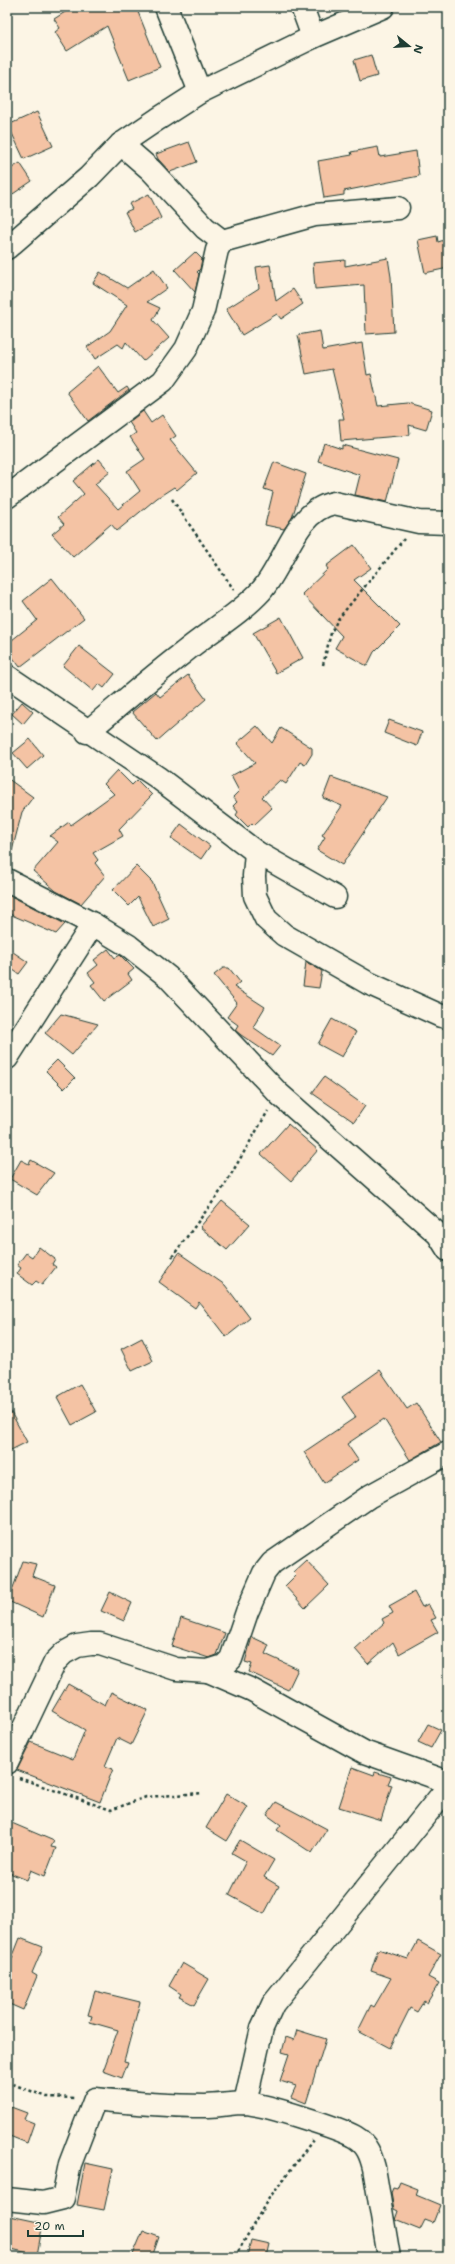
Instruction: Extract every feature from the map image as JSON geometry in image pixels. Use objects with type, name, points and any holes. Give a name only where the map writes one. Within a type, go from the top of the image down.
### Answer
[{"type":"street","points":[[166,7],[200,92]]},
{"type":"street","points":[[302,7],[313,37]]},
{"type":"street","points":[[7,248],[89,177],[121,144],[200,92],[313,37],[383,7]]},
{"type":"street","points":[[121,144],[151,170],[205,228],[222,241]]},
{"type":"street","points":[[7,497],[163,381],[186,349],[203,311],[217,250],[222,241],[315,215],[398,208]]},
{"type":"street","points":[[87,732],[178,656],[261,591],[308,518],[324,505],[340,504],[419,522],[448,523]]},
{"type":"street","points":[[7,677],[87,732],[157,777],[256,852],[335,897]]},
{"type":"street","points":[[256,852],[254,876],[255,896],[266,919],[284,935],[368,983],[441,1016],[448,1017]]},
{"type":"street","points":[[7,880],[93,924],[129,946],[168,977],[278,1094],[438,1234],[448,1250]]},
{"type":"street","points":[[7,1058],[93,924]]},
{"type":"street","points":[[208,1671],[224,1666],[231,1659],[247,1612],[264,1573],[272,1563],[370,1496],[448,1453]]},
{"type":"street","points":[[11,1770],[55,1662],[64,1653],[77,1646],[100,1644],[176,1669],[208,1671],[252,1690],[364,1752],[448,1782]]},
{"type":"street","points":[[245,2103],[262,2028],[273,2004],[448,1787]]},
{"type":"street","points":[[7,2199],[43,2203],[63,2198],[70,2164],[95,2099],[130,2103],[205,2106],[245,2103],[266,2107],[324,2126],[355,2137],[364,2145],[371,2155],[389,2257]]},
{"type":"path","points":[[172,499],[244,605]]},
{"type":"path","points":[[323,665],[331,633],[338,618],[419,522]]},
{"type":"path","points":[[172,1257],[223,1188],[278,1094]]},
{"type":"path","points":[[11,1770],[111,1810],[146,1797],[203,1793]]},
{"type":"path","points":[[7,2082],[47,2097],[95,2099]]},
{"type":"path","points":[[236,2257],[268,2201],[324,2126]]},
{"type":"building","points":[[73,7],[136,7],[160,67],[129,80],[107,26],[67,51],[55,32],[60,28],[54,19]]},
{"type":"building","points":[[371,55],[377,76],[360,81],[354,60]]},
{"type":"building","points":[[37,112],[53,146],[24,159],[8,125]]},
{"type":"building","points":[[189,142],[197,162],[170,172],[158,159],[156,154]]},
{"type":"building","points":[[378,147],[380,157],[416,151],[419,176],[344,191],[344,195],[324,198],[318,161],[352,155],[351,152]]},
{"type":"building","points":[[20,163],[32,181],[7,198],[7,171]]},
{"type":"building","points":[[149,194],[161,218],[135,232],[125,212],[132,209],[129,204]]},
{"type":"building","points":[[437,236],[438,242],[444,240],[448,268],[425,273],[418,240]]},
{"type":"building","points":[[195,252],[202,259],[200,269],[197,272],[199,274],[195,292],[175,270]]},
{"type":"building","points":[[388,258],[391,277],[394,332],[366,334],[364,285],[315,289],[313,263],[345,260],[345,266]]},
{"type":"building","points":[[270,265],[276,301],[293,289],[303,304],[281,319],[277,314],[242,335],[226,309],[259,288],[256,267]]},
{"type":"building","points":[[154,269],[167,288],[147,302],[160,308],[153,320],[169,338],[143,361],[126,342],[123,348],[118,344],[95,359],[87,347],[110,331],[127,305],[93,283],[100,272],[127,288]]},
{"type":"building","points":[[320,331],[323,350],[362,343],[367,375],[371,374],[378,406],[408,403],[432,410],[426,430],[409,425],[410,435],[341,441],[339,419],[344,419],[332,369],[306,374],[298,335]]},
{"type":"building","points":[[98,366],[118,393],[127,387],[129,390],[88,421],[67,392]]},
{"type":"building","points":[[143,411],[151,423],[162,415],[176,436],[170,440],[197,473],[177,490],[174,487],[157,498],[117,531],[111,524],[73,557],[52,534],[64,524],[58,517],[84,494],[73,481],[99,459],[110,472],[95,484],[118,509],[140,491],[127,471],[145,459],[130,437],[136,433],[129,422]]},
{"type":"building","points":[[324,443],[342,449],[342,445],[398,460],[387,502],[355,495],[360,475],[318,461]]},
{"type":"building","points":[[274,462],[306,474],[292,518],[284,529],[265,525],[273,492],[264,489]]},
{"type":"building","points":[[354,545],[371,568],[354,580],[400,626],[374,652],[367,666],[335,648],[342,636],[302,594],[328,569],[326,566]]},
{"type":"building","points":[[52,578],[84,618],[20,667],[7,650],[7,644],[37,620],[23,601]]},
{"type":"building","points":[[281,617],[303,658],[276,673],[253,633]]},
{"type":"building","points":[[79,646],[115,674],[104,688],[99,684],[93,691],[63,666]]},
{"type":"building","points":[[188,675],[206,699],[157,741],[132,712],[156,692],[160,697]]},
{"type":"building","points":[[22,702],[33,712],[23,724],[12,714]]},
{"type":"building","points":[[389,720],[422,732],[417,746],[384,733]]},
{"type":"building","points":[[257,726],[272,743],[281,728],[312,748],[312,754],[305,765],[300,762],[286,784],[280,780],[262,797],[272,808],[254,825],[252,823],[248,827],[236,815],[238,812],[233,806],[237,802],[233,797],[239,791],[231,776],[255,763],[237,743]]},
{"type":"building","points":[[30,739],[43,755],[27,769],[13,753]]},
{"type":"building","points":[[117,770],[132,785],[137,780],[152,795],[119,829],[123,836],[93,853],[98,860],[95,863],[105,876],[81,904],[56,891],[33,871],[58,842],[50,836],[69,822],[71,825],[114,794],[104,784]]},
{"type":"building","points":[[331,777],[387,797],[342,865],[317,850],[325,837],[322,835],[342,806],[323,798]]},
{"type":"building","points":[[7,778],[33,797],[22,812],[12,851],[7,850]]},
{"type":"building","points":[[181,824],[210,846],[201,859],[171,838]]},
{"type":"building","points":[[136,866],[152,882],[169,919],[153,927],[138,897],[129,906],[113,890]]},
{"type":"building","points":[[7,895],[65,924],[56,934],[7,913]]},
{"type":"building","points":[[108,949],[115,958],[120,955],[134,969],[128,974],[132,980],[104,1001],[91,985],[95,982],[88,973],[98,965],[94,960]]},
{"type":"building","points":[[13,952],[28,962],[19,974],[7,966],[7,960]]},
{"type":"building","points":[[306,962],[322,971],[319,988],[303,986]]},
{"type":"building","points":[[223,968],[229,968],[240,982],[234,987],[265,1007],[253,1027],[280,1046],[272,1056],[235,1030],[238,1025],[227,1017],[237,1003],[214,975]]},
{"type":"building","points":[[61,1014],[98,1024],[72,1055],[45,1033]]},
{"type":"building","points":[[332,1019],[356,1032],[342,1057],[318,1044]]},
{"type":"building","points":[[57,1060],[75,1078],[64,1089],[46,1071]]},
{"type":"building","points":[[324,1077],[365,1106],[354,1122],[312,1093]]},
{"type":"building","points":[[288,1124],[318,1150],[291,1181],[261,1154]]},
{"type":"building","points":[[21,1160],[29,1164],[31,1160],[54,1173],[37,1195],[10,1179]]},
{"type":"building","points":[[222,1201],[250,1224],[227,1250],[200,1227]]},
{"type":"building","points":[[39,1247],[55,1259],[52,1264],[56,1267],[42,1285],[36,1281],[32,1285],[17,1274],[21,1268],[17,1265],[26,1253],[32,1257]]},
{"type":"building","points":[[179,1253],[225,1285],[250,1318],[226,1337],[199,1302],[195,1308],[159,1282]]},
{"type":"building","points":[[142,1338],[153,1361],[132,1371],[121,1349]]},
{"type":"building","points":[[380,1370],[407,1409],[416,1403],[441,1442],[410,1460],[384,1419],[347,1444],[358,1460],[324,1483],[304,1452],[356,1417],[342,1397]]},
{"type":"building","points":[[80,1384],[96,1412],[72,1425],[57,1397]]},
{"type":"building","points":[[7,1405],[27,1442],[7,1452]]},
{"type":"building","points":[[306,1560],[329,1585],[305,1608],[285,1586],[296,1575],[293,1572]]},
{"type":"building","points":[[23,1561],[36,1564],[32,1576],[55,1585],[43,1617],[8,1601]]},
{"type":"building","points":[[110,1592],[132,1603],[124,1621],[101,1611]]},
{"type":"building","points":[[414,1592],[422,1607],[428,1604],[436,1618],[431,1620],[438,1632],[399,1654],[393,1642],[368,1664],[355,1649],[384,1623],[382,1619],[393,1613],[389,1606]]},
{"type":"building","points":[[181,1618],[225,1633],[217,1655],[209,1658],[172,1646]]},
{"type":"building","points":[[252,1637],[269,1645],[265,1654],[298,1669],[288,1690],[249,1672],[252,1664],[245,1662]]},
{"type":"building","points":[[68,1684],[105,1705],[111,1692],[148,1710],[131,1745],[117,1738],[105,1766],[113,1769],[100,1802],[17,1770],[31,1742],[73,1759],[85,1730],[52,1711]]},
{"type":"building","points":[[428,1724],[441,1730],[431,1748],[418,1742]]},
{"type":"building","points":[[352,1767],[374,1775],[375,1772],[391,1777],[388,1784],[392,1785],[381,1820],[339,1807]]},
{"type":"building","points":[[226,1794],[248,1807],[227,1841],[206,1828]]},
{"type":"building","points":[[276,1802],[327,1829],[312,1853],[277,1830],[281,1825],[267,1815]]},
{"type":"building","points":[[7,1821],[54,1841],[51,1847],[56,1848],[45,1876],[31,1870],[27,1880],[7,1872]]},
{"type":"building","points":[[240,1840],[274,1860],[264,1877],[279,1886],[264,1914],[229,1895],[246,1861],[232,1853]]},
{"type":"building","points":[[20,1938],[43,1947],[32,1973],[37,1976],[23,2010],[7,2003],[7,1971]]},
{"type":"building","points":[[418,1941],[441,1954],[428,1977],[439,1983],[427,2003],[424,2001],[417,2012],[410,2008],[390,2048],[358,2031],[371,2005],[374,2007],[391,1978],[371,1971],[378,1949],[408,1959]]},
{"type":"building","points":[[182,1963],[209,1979],[194,2005],[179,1997],[181,1994],[169,1986]]},
{"type":"building","points":[[95,1991],[140,2002],[124,2061],[128,2062],[122,2078],[103,2071],[118,2030],[90,2022],[92,2016],[88,2015]]},
{"type":"building","points":[[297,2030],[326,2039],[306,2103],[291,2097],[296,2086],[280,2081],[289,2054],[282,2052],[286,2037],[294,2040]]},
{"type":"building","points":[[11,2107],[27,2113],[24,2119],[34,2123],[27,2143],[7,2135],[7,2117]]},
{"type":"building","points":[[85,2163],[113,2169],[104,2210],[77,2205]]},
{"type":"building","points":[[400,2182],[418,2189],[416,2195],[440,2205],[433,2223],[425,2220],[420,2230],[395,2220],[398,2211],[394,2209],[391,2193],[393,2188],[397,2189]]},
{"type":"building","points":[[10,2216],[43,2223],[37,2255],[7,2248]]},
{"type":"building","points":[[143,2231],[159,2237],[152,2257],[132,2257]]},
{"type":"building","points":[[251,2240],[269,2244],[266,2257],[247,2257]]}]
